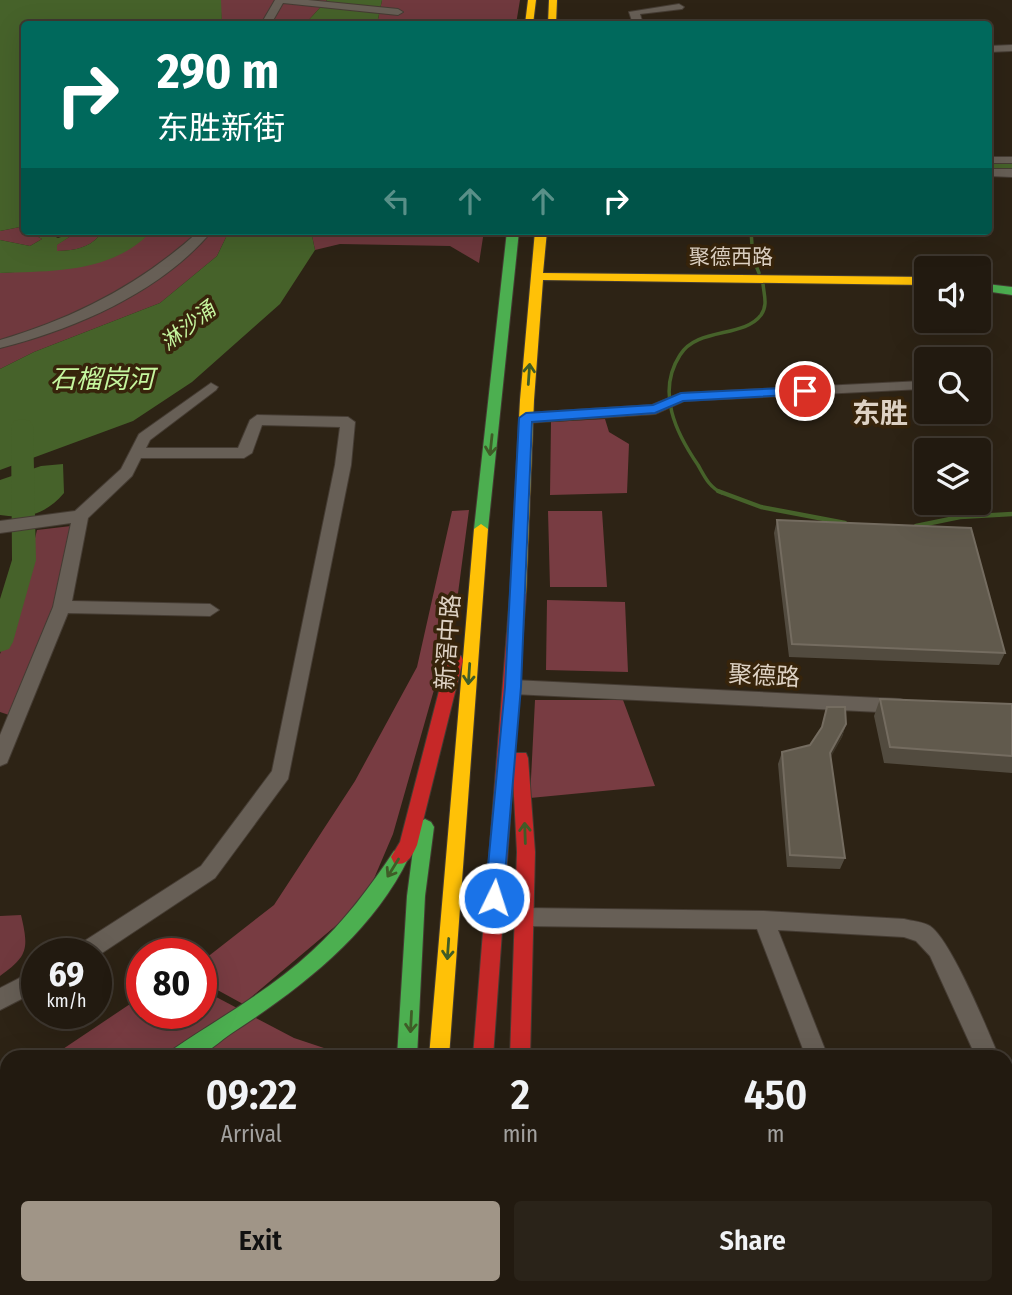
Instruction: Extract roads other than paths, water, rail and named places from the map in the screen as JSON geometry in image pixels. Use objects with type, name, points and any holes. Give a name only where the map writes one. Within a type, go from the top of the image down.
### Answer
[{"type":"main road","points":[[529,21],[532,0]]},
{"type":"main road","points":[[552,21],[553,0]]},
{"type":"main road","name":"新滘中路","points":[[440,1050],[476,581],[513,235]]},
{"type":"main road","points":[[483,1050],[498,845],[513,687],[526,418],[541,235]]},
{"type":"main road","name":"聚德西路","points":[[536,276],[914,281]]},
{"type":"main road","points":[[991,288],[1012,291]]},
{"type":"main road","points":[[189,1050],[280,987],[333,944],[375,897],[408,845],[476,581]]},
{"type":"main road","points":[[513,687],[523,782],[521,1050]]},
{"type":"main road","points":[[407,1050],[416,896],[442,711]]},
{"type":"street","points":[[268,21],[280,0],[398,12]]},
{"type":"street","points":[[637,21],[634,12],[679,7]]},
{"type":"street","points":[[992,49],[1012,48]]},
{"type":"street","points":[[992,160],[1012,160]]},
{"type":"street","points":[[992,173],[1012,173]]},
{"type":"street","points":[[0,344],[71,322],[102,307],[183,254],[202,235]]},
{"type":"street","points":[[526,418],[655,409],[670,402],[914,386]]},
{"type":"street","points":[[0,527],[80,516],[127,472],[144,437],[211,387]]},
{"type":"street","points":[[107,938],[208,872],[281,773],[343,465],[348,422],[257,420],[244,453],[136,453]]},
{"type":"street","points":[[0,758],[62,607],[80,516]]},
{"type":"street","points":[[62,607],[210,610]]},
{"type":"street","name":"聚德路","points":[[513,687],[916,707]]},
{"type":"street","points":[[524,917],[764,920],[904,928],[923,933],[937,949],[985,1050]]},
{"type":"street","points":[[764,920],[814,1050]]},
{"type":"street","points":[[0,1000],[21,988]]},
{"type":"water","points":[[0,0],[221,0],[222,21],[21,21],[21,228],[0,231]]},
{"type":"water","points":[[327,0],[382,0],[378,21],[308,21]]},
{"type":"water","points":[[35,235],[58,238],[75,235],[57,245],[57,251],[80,248],[99,236],[96,235],[147,235],[119,255],[101,262],[61,270],[0,273],[0,240],[30,246],[42,239]]},
{"type":"water","name":"石榴岗河","points":[[227,235],[312,235],[315,250],[280,304],[192,382],[133,421],[0,470],[0,369],[34,352],[160,303],[217,256]]},
{"type":"water","points":[[63,464],[64,493],[50,506],[28,515],[0,515],[0,480],[41,466]]},
{"type":"waterway","points":[[992,167],[1012,168]]},
{"type":"waterway","points":[[751,235],[753,258],[759,273]]},
{"type":"waterway","points":[[720,492],[708,481],[676,426],[669,398],[670,383],[673,369],[688,346],[697,340],[744,327],[761,315],[765,304],[763,284]]},
{"type":"waterway","points":[[0,642],[24,560],[22,426]]},
{"type":"waterway","points":[[720,492],[761,507],[845,523]]},
{"type":"waterway","points":[[916,526],[960,517],[1012,514]]},
{"type":"district","name":"东胜","points":[[880,413]]},
{"type":"water label","name":"淋沙涌","points":[[188,326]]}]
